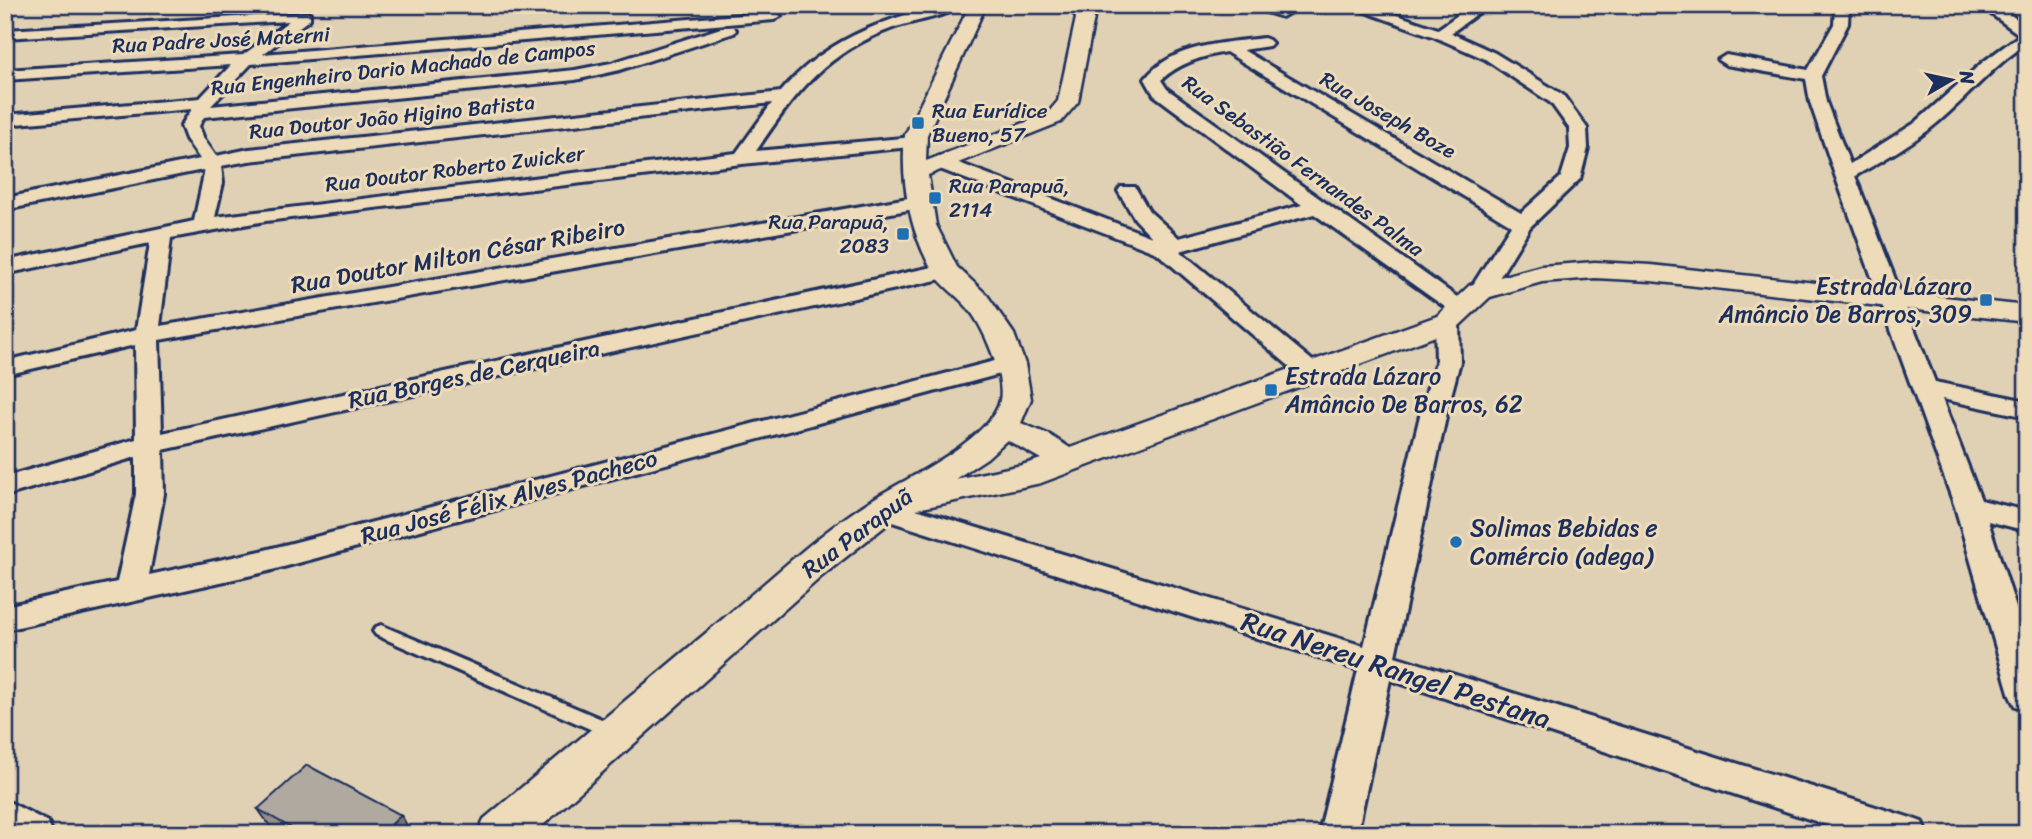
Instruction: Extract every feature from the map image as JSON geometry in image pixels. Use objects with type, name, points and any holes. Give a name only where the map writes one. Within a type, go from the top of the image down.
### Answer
[{"type":"street","points":[[742,158],[787,96],[822,59],[871,32],[958,5]]},
{"type":"street","points":[[921,163],[978,5]]},
{"type":"street","points":[[921,163],[1054,118],[1063,111],[1068,103],[1085,18],[1078,5]]},
{"type":"street","points":[[1251,5],[1282,13]]},
{"type":"street","points":[[1338,834],[1436,403],[1462,307],[1522,223],[1570,179],[1579,148],[1578,128],[1557,99],[1524,75],[1490,56],[1440,34],[1353,5]]},
{"type":"street","points":[[1440,34],[1482,5]]},
{"type":"street","points":[[1842,5],[1841,24],[1813,76],[1818,102],[1889,299],[1969,508],[2024,677]]},
{"type":"street","points":[[1844,175],[1895,145],[1930,119],[2027,33],[1986,5]]},
{"type":"street","points":[[5,34],[305,16],[243,59],[200,108],[190,126],[192,137],[211,162],[214,178],[203,225]]},
{"type":"street","name":"Rua Padre José Materni","points":[[5,75],[288,58],[774,16]]},
{"type":"street","name":"Rua Engenheiro Dario Machado de Campos","points":[[5,120],[200,108],[588,74],[774,16]]},
{"type":"street","points":[[2011,24],[2027,16]]},
{"type":"street","name":"Rua Sebastião Fernandes Palma","points":[[1264,43],[1187,57],[1161,69],[1153,79],[1160,92],[1317,207],[1462,307]]},
{"type":"street","name":"Rua Joseph Boze","points":[[1229,48],[1522,223]]},
{"type":"street","points":[[1726,60],[1813,76]]},
{"type":"street","name":"Rua Doutor João Higino Batista","points":[[5,204],[211,162],[280,151],[787,96]]},
{"type":"street","name":"Rua Doutor Roberto Zwicker","points":[[5,268],[203,225],[742,158],[921,163]]},
{"type":"street","points":[[921,163],[1169,247],[1317,207]]},
{"type":"street","name":"Rua Parapuã","points":[[500,834],[809,567],[890,505],[975,451],[1003,427],[1016,399],[1010,364],[1000,334],[977,301],[946,271],[924,225],[921,163]]},
{"type":"street","name":"Rua Doutor Milton César Ribeiro","points":[[5,368],[921,163]]},
{"type":"street","points":[[5,189],[44,197]]},
{"type":"street","points":[[1128,191],[1134,207],[1143,219],[1191,269],[1311,372]]},
{"type":"street","points":[[131,590],[150,495],[146,335],[161,236]]},
{"type":"street","points":[[890,505],[1029,475],[1311,372],[1541,274],[1595,270],[1651,273],[2027,314]]},
{"type":"street","name":"Rua Borges de Cerqueira","points":[[5,487],[150,444],[946,271]]},
{"type":"street","name":"Rua José Félix Alves Pacheco","points":[[5,618],[261,562],[1010,364]]},
{"type":"street","points":[[1925,388],[2027,409]]},
{"type":"street","points":[[1003,427],[1039,442],[1067,461]]},
{"type":"street","name":"Rua Nereu Rangel Pestana","points":[[890,505],[1908,834]]},
{"type":"street","points":[[1969,508],[2027,521]]},
{"type":"street","points":[[5,817],[34,834]]},
{"type":"lane","points":[[381,631],[616,733]]},
{"type":"building","points":[[307,765],[401,815],[382,834],[302,834],[258,809]]},
{"type":"place","name":"Rua Eurídice Bueno, 57","points":[[918,123]]},
{"type":"place","name":"Rua Parapuã, 2114","points":[[935,198]]},
{"type":"place","name":"Rua Parapuã, 2083","points":[[903,234]]},
{"type":"place","name":"Estrada Lázaro Amâncio De Barros, 309","points":[[1986,300]]},
{"type":"place","name":"Estrada Lázaro Amâncio De Barros, 62","points":[[1271,390]]},
{"type":"place","name":"Solimas Bebidas e Comércio (adega)","points":[[1456,542]]}]
